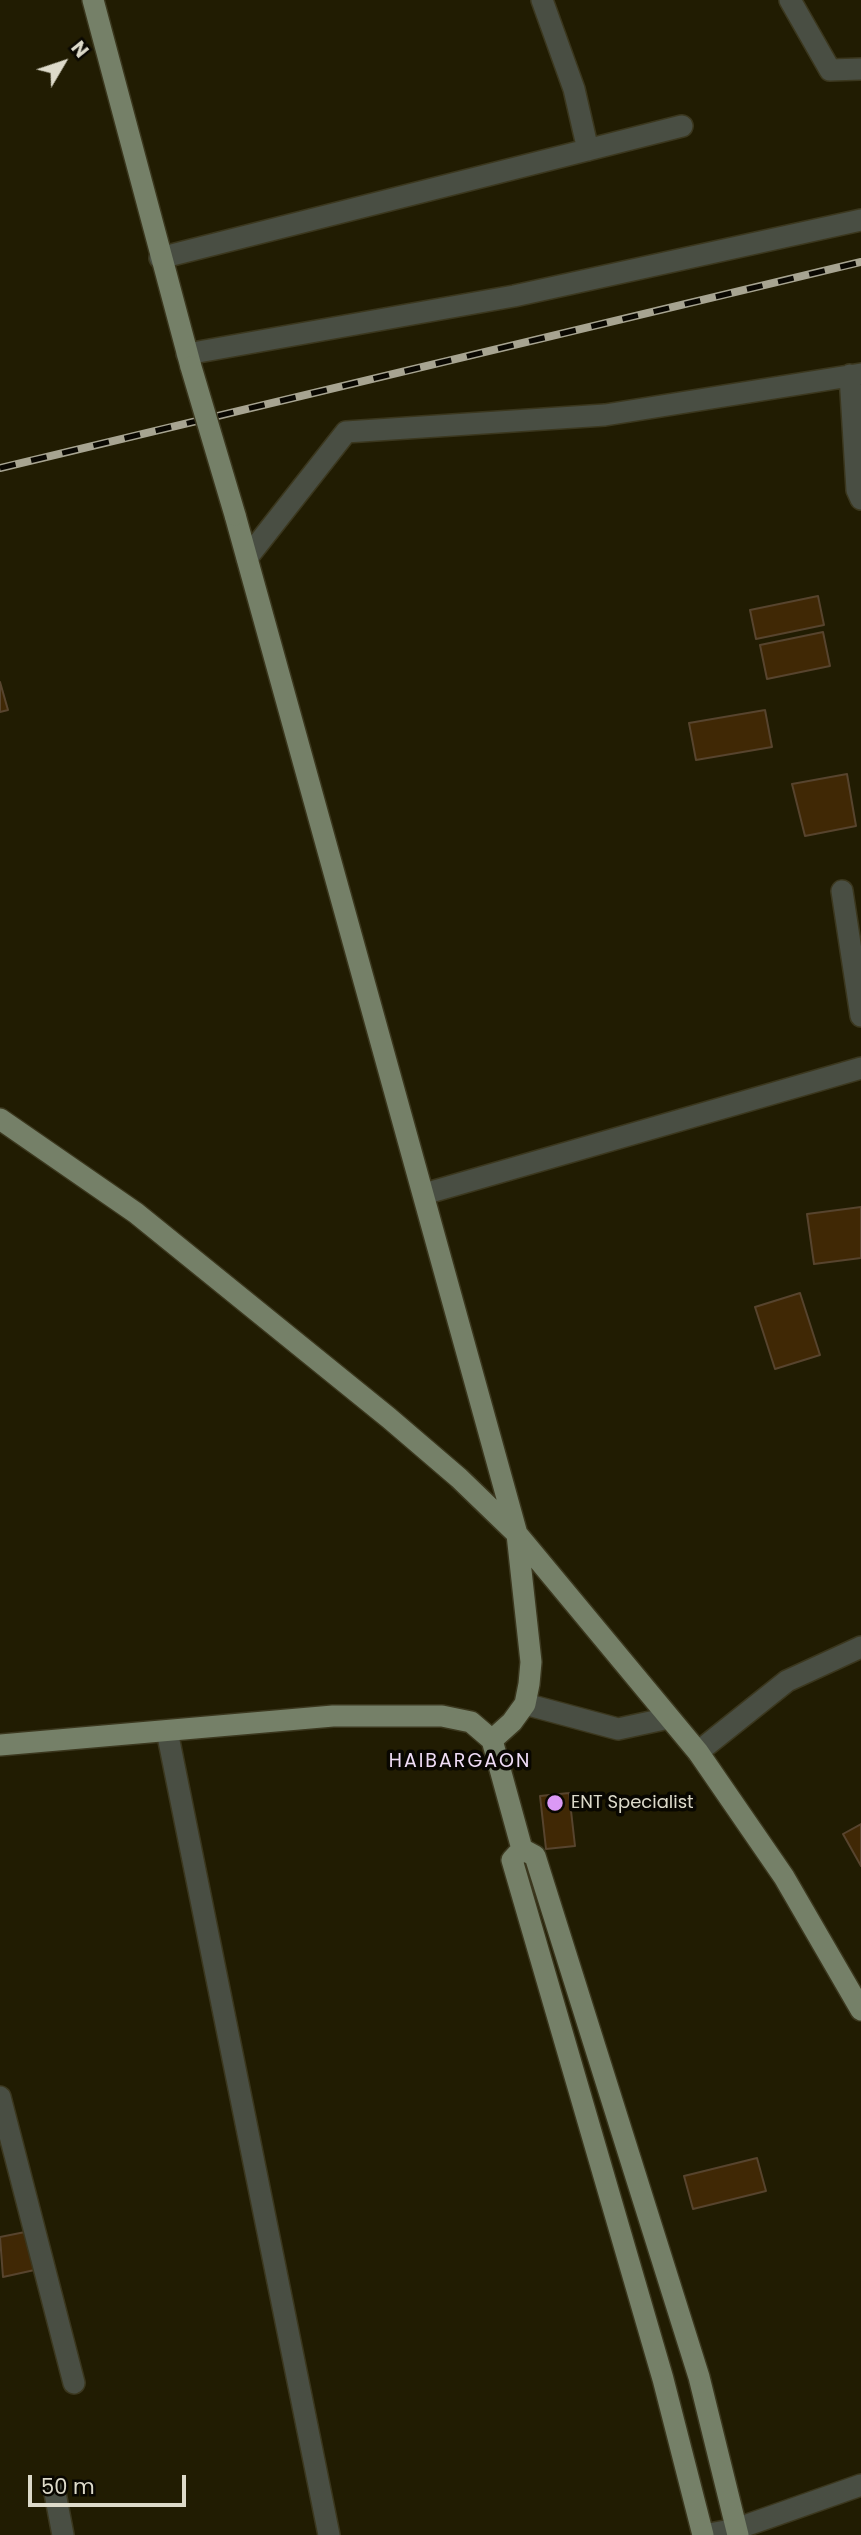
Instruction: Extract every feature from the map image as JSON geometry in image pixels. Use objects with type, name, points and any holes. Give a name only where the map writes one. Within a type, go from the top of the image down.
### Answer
[{"type":"main road","points":[[93,0],[160,258],[235,515],[517,1534],[531,1662],[525,1704],[512,1723],[492,1740]]},
{"type":"main road","points":[[0,1119],[136,1213],[388,1418],[459,1478],[517,1534],[698,1752],[785,1877],[861,2010]]},
{"type":"main road","points":[[0,1745],[333,1716],[442,1716],[471,1722],[492,1740],[522,1849],[535,1856],[548,1895],[699,2378],[737,2532]]},
{"type":"main road","points":[[522,1849],[512,1860],[663,2379],[704,2535]]},
{"type":"street","points":[[542,0],[574,89],[588,150]]},
{"type":"street","points":[[790,0],[830,70],[861,69]]},
{"type":"street","points":[[160,258],[682,126]]},
{"type":"street","points":[[189,361],[514,296],[861,220]]},
{"type":"street","points":[[247,558],[346,432],[606,415],[856,374],[858,490],[861,499]]},
{"type":"street","points":[[842,891],[861,1016]]},
{"type":"street","points":[[424,1194],[861,1068]]},
{"type":"street","points":[[698,1752],[787,1681],[861,1647]]},
{"type":"street","points":[[525,1704],[618,1729],[669,1718]]},
{"type":"street","points":[[167,1731],[330,2535]]},
{"type":"street","points":[[0,2097],[74,2384]]},
{"type":"street","points":[[704,2535],[737,2532],[861,2484]]},
{"type":"street","points":[[55,2493],[63,2535]]},
{"type":"building","points":[[818,596],[824,625],[756,639],[750,610]]},
{"type":"building","points":[[823,632],[830,666],[767,679],[760,645]]},
{"type":"building","points":[[0,682],[8,710],[0,712]]},
{"type":"building","points":[[765,710],[772,747],[696,760],[689,723]]},
{"type":"building","points":[[847,774],[856,826],[805,836],[792,784]]},
{"type":"building","points":[[861,1207],[861,1258],[814,1264],[807,1214]]},
{"type":"building","points":[[800,1293],[820,1355],[775,1369],[755,1307]]},
{"type":"building","points":[[569,1793],[575,1846],[546,1849],[540,1796]]},
{"type":"building","points":[[861,1824],[861,1866],[843,1834]]},
{"type":"building","points":[[757,2158],[766,2191],[693,2209],[684,2176]]},
{"type":"building","points":[[30,2231],[39,2269],[3,2277],[0,2237]]},
{"type":"railway","points":[[0,468],[861,262]]},
{"type":"place","name":"ENT Specialist","points":[[555,1803]]},
{"type":"district","name":"HAIBARGAON","points":[[460,1762]]}]
